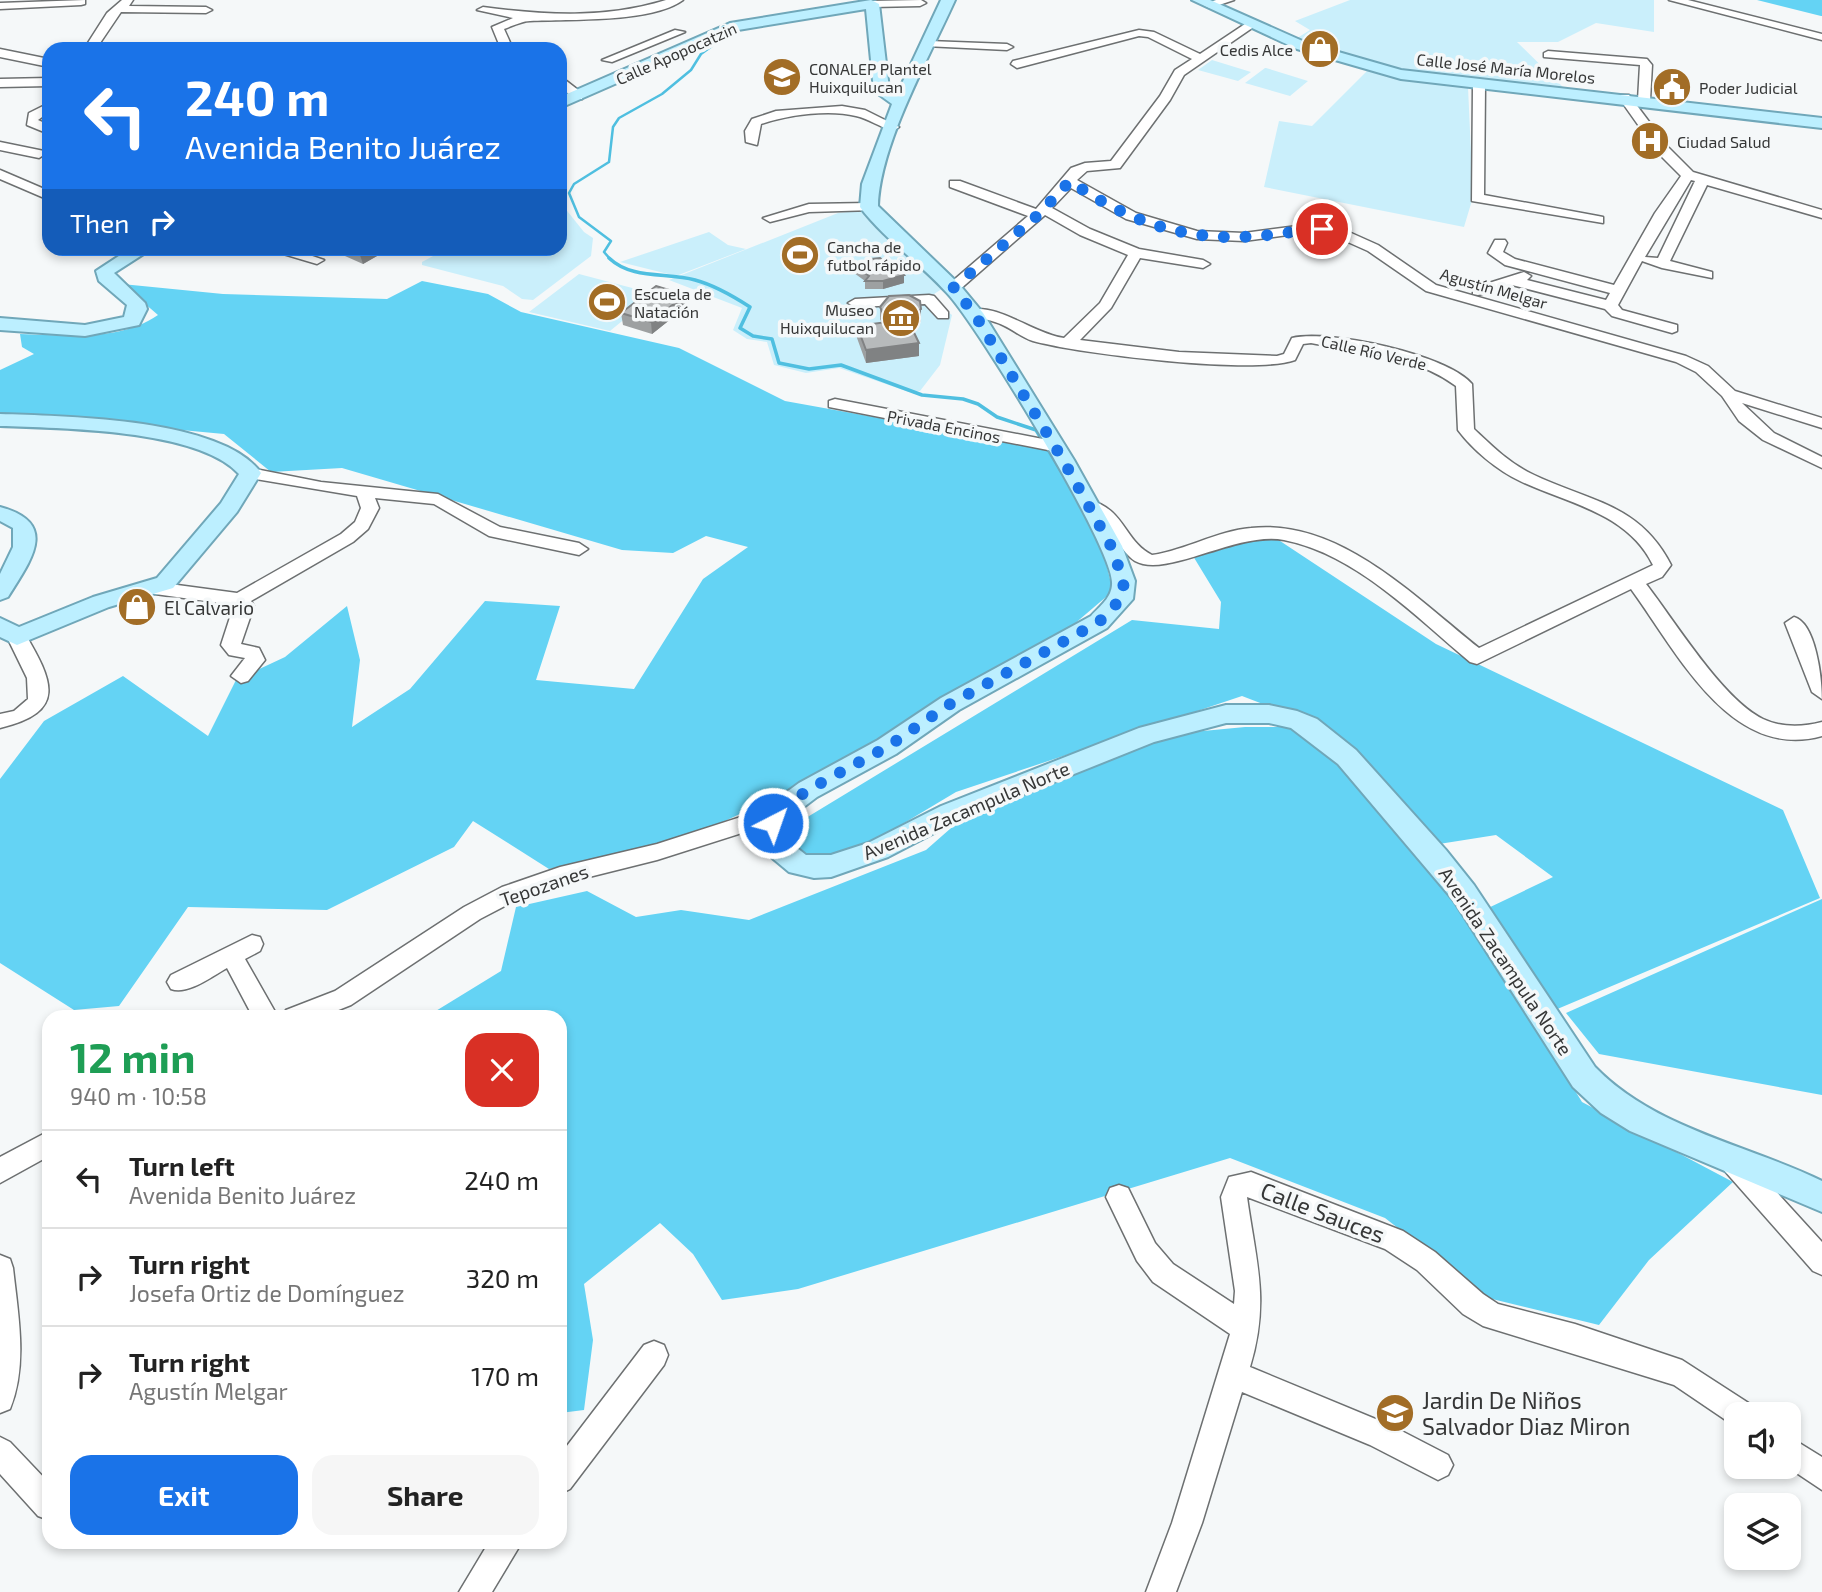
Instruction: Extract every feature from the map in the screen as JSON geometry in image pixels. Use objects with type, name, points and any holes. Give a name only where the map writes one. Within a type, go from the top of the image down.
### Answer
[{"type":"main road","points":[[775,814],[808,790],[887,747],[950,704],[1061,646],[1109,615],[1121,599],[1124,582],[1121,569],[1089,505],[1048,445],[974,313],[953,288],[869,207],[870,184],[900,103],[948,0]]},
{"type":"main road","name":"Calle José María Morelos","points":[[1204,3],[1249,26],[1366,66],[1479,86],[1644,100],[1822,123]]},
{"type":"main road","points":[[872,4],[882,91],[900,103]]},
{"type":"main road","name":"Calle Apopocatzin","points":[[567,100],[744,23],[872,4]]},
{"type":"main road","points":[[0,324],[55,330],[107,328],[132,321],[138,309],[136,303],[105,277],[105,271],[131,256]]},
{"type":"main road","points":[[0,420],[146,431],[188,439],[225,450],[247,467],[250,473],[229,507],[165,583],[9,632]]},
{"type":"main road","points":[[0,514],[16,519],[23,526],[26,539],[22,556],[0,592]]},
{"type":"main road","name":"Avenida Zacampula Norte","points":[[775,814],[772,834],[775,845],[786,856],[799,864],[831,866],[878,850],[950,813],[1148,734],[1226,714],[1269,714],[1297,720],[1315,730],[1347,757],[1436,858],[1464,893],[1577,1066],[1598,1093],[1629,1117],[1785,1178],[1822,1197]]},
{"type":"street","points":[[95,42],[114,12],[130,0]]},
{"type":"street","points":[[504,42],[498,27],[532,18],[637,10],[677,0]]},
{"type":"street","points":[[1204,3],[1228,0]]},
{"type":"street","points":[[1675,0],[1822,37]]},
{"type":"street","name":"Calle Apopocatzin","points":[[872,4],[920,3]]},
{"type":"street","points":[[0,6],[83,4],[114,12],[206,10]]},
{"type":"street","points":[[482,10],[532,18]]},
{"type":"street","points":[[953,288],[1041,212],[1076,171],[1084,167],[1115,165],[1167,97],[1179,73],[1249,26]]},
{"type":"street","points":[[608,60],[679,32]]},
{"type":"street","points":[[1017,64],[1139,33],[1150,34],[1200,58]]},
{"type":"street","points":[[654,41],[679,52]]},
{"type":"street","points":[[929,44],[1007,47]]},
{"type":"street","points":[[597,52],[630,74]]},
{"type":"street","points":[[0,53],[42,62]]},
{"type":"street","points":[[1548,55],[1643,62],[1646,65],[1644,100]]},
{"type":"street","points":[[9,65],[42,72]]},
{"type":"street","points":[[0,83],[42,82]]},
{"type":"street","points":[[567,86],[578,96]]},
{"type":"street","points":[[1479,86],[1477,198],[1598,220]]},
{"type":"street","points":[[1625,99],[1663,150],[1688,175],[1822,214]]},
{"type":"street","points":[[752,142],[751,131],[757,121],[776,115],[852,110],[893,127]]},
{"type":"street","points":[[42,111],[33,116],[31,122],[42,127]]},
{"type":"street","points":[[0,146],[39,154]]},
{"type":"street","points":[[0,174],[42,193]]},
{"type":"street","points":[[1610,306],[1688,175]]},
{"type":"street","points":[[1662,264],[1703,179]]},
{"type":"street","name":"Agustín Melgar","points":[[1070,181],[1110,208],[1167,231],[1243,237],[1322,229],[1335,231],[1441,292],[1463,295],[1681,359],[1702,369],[1729,394],[1734,406],[1747,419],[1793,450],[1822,463]]},
{"type":"street","points":[[955,184],[1041,212],[1136,253],[1203,264]]},
{"type":"street","points":[[1678,191],[1695,196]]},
{"type":"street","points":[[770,218],[809,208],[869,207]]},
{"type":"street","points":[[1500,243],[1495,253],[1501,258],[1618,292]]},
{"type":"street","points":[[1068,343],[1117,291],[1136,253]]},
{"type":"street","points":[[301,256],[317,260]]},
{"type":"street","points":[[1637,257],[1707,275]]},
{"type":"street","points":[[1478,291],[1539,271]]},
{"type":"street","points":[[1512,280],[1610,306],[1617,313],[1672,328]]},
{"type":"street","points":[[855,303],[929,299],[943,315]]},
{"type":"street","name":"Calle Río Verde","points":[[974,313],[1006,321],[1035,337],[1179,357],[1285,360],[1297,341],[1311,338],[1434,366],[1454,375],[1464,384],[1466,430],[1486,449],[1524,477],[1577,496],[1622,520],[1647,539],[1658,553],[1662,565],[1656,573],[1635,582]]},
{"type":"street","points":[[1729,394],[1822,423]]},
{"type":"street","name":"Privada Encinos","points":[[835,404],[1048,445]]},
{"type":"street","points":[[250,473],[364,492],[438,499],[495,532],[579,549]]},
{"type":"street","points":[[155,587],[240,600],[347,538],[362,525],[370,508],[364,492]]},
{"type":"street","points":[[1089,505],[1107,513],[1138,555],[1150,561],[1251,533],[1285,534],[1320,545],[1398,593],[1477,657],[1635,582],[1734,708],[1751,721],[1774,731],[1801,733],[1822,729]]},
{"type":"street","points":[[240,600],[245,606],[231,645],[236,650],[252,653],[255,660],[241,676]]},
{"type":"street","points":[[1794,623],[1822,692]]},
{"type":"street","points":[[0,721],[19,718],[31,711],[38,702],[41,688],[38,676],[9,632]]},
{"type":"street","name":"Tepozanes","points":[[312,1010],[343,998],[377,978],[472,913],[510,893],[561,876],[657,852],[775,814]]},
{"type":"street","points":[[179,982],[252,944]]},
{"type":"street","points":[[231,955],[262,1010]]},
{"type":"street","points":[[0,1171],[42,1147]]},
{"type":"street","points":[[1728,1157],[1822,1262]]},
{"type":"street","name":"Calle Sauces","points":[[1161,1592],[1187,1523],[1235,1375],[1245,1328],[1249,1291],[1234,1197],[1238,1186],[1251,1184],[1394,1240],[1426,1261],[1473,1304],[1493,1316],[1600,1345],[1682,1374],[1724,1403]]},
{"type":"street","points":[[1119,1197],[1146,1252],[1163,1273],[1245,1328]]},
{"type":"street","points":[[0,1269],[7,1350],[0,1399]]},
{"type":"street","points":[[567,1470],[654,1355]]},
{"type":"street","points":[[1235,1375],[1380,1435],[1438,1465]]},
{"type":"street","points":[[0,1452],[42,1497]]},
{"type":"street","points":[[1801,1460],[1822,1475]]},
{"type":"street","points":[[474,1592],[502,1549]]},
{"type":"shaded area","points":[[1350,0],[1654,0],[1654,32],[1596,23],[1558,42],[1517,42],[1568,92],[1478,84],[1378,66],[1294,40],[1310,30],[1295,21]]},
{"type":"shaded area","points":[[1757,0],[1822,0],[1822,16],[1821,16]]},
{"type":"shaded area","points":[[1212,60],[1251,72],[1238,81],[1198,70]]},
{"type":"shaded area","points":[[1265,68],[1308,81],[1290,96],[1245,83]]},
{"type":"shaded area","points":[[1367,71],[1468,87],[1473,197],[1464,227],[1264,187],[1279,121],[1312,126]]},
{"type":"shaded area","points":[[864,210],[945,287],[934,294],[933,300],[952,315],[940,365],[920,391],[909,392],[839,368],[806,373],[774,365],[767,342],[747,339],[733,330],[742,308],[669,280],[838,213]]},
{"type":"shaded area","points":[[567,211],[584,232],[593,238],[591,256],[533,300],[522,299],[503,286],[422,265],[422,262],[433,256],[567,256]]},
{"type":"shaded area","points":[[709,232],[728,245],[746,249],[676,276],[620,262]]},
{"type":"shaded area","points":[[579,274],[655,294],[610,331],[529,312]]},
{"type":"shaded area","points":[[422,281],[488,294],[521,312],[679,348],[785,401],[1057,450],[1100,539],[1113,591],[1066,631],[889,743],[685,840],[549,869],[473,821],[454,847],[327,910],[188,907],[119,1006],[74,1010],[0,963],[0,779],[44,721],[123,676],[208,736],[236,680],[285,657],[347,606],[360,660],[352,727],[410,689],[485,601],[560,606],[536,680],[634,689],[703,579],[748,547],[706,536],[673,553],[622,550],[342,468],[271,472],[224,434],[0,413],[0,370],[34,354],[22,347],[20,334],[73,336],[109,333],[143,324],[158,315],[122,284],[223,294],[387,299]]},
{"type":"shaded area","points":[[1271,535],[1436,644],[1783,810],[1820,898],[1555,1010],[1484,910],[1553,877],[1496,835],[1439,844],[1317,725],[1242,696],[956,792],[859,850],[786,866],[796,824],[1132,620],[1219,629],[1221,602],[1193,556]]},
{"type":"shaded area","points":[[1245,727],[1307,727],[1369,785],[1479,934],[1582,1102],[1733,1182],[1649,1260],[1599,1325],[1488,1298],[1385,1218],[1230,1158],[798,1289],[722,1300],[693,1254],[660,1223],[584,1284],[593,1340],[584,1410],[567,1412],[567,1010],[437,1010],[501,971],[516,907],[587,891],[636,917],[681,910],[749,920],[926,850],[1000,785],[1140,737]]},
{"type":"shaded area","points":[[1822,899],[1822,1095],[1599,1054],[1566,1013]]},
{"type":"building","points":[[880,258],[904,275],[883,281],[865,281],[869,276],[850,262],[868,262]]},
{"type":"building","points":[[656,286],[685,295],[651,322],[621,313]]},
{"type":"building","points":[[909,295],[920,301],[921,309],[907,318],[919,343],[866,350],[857,326],[887,322],[880,307],[889,296]]},
{"type":"waterway","points":[[610,259],[604,252],[611,241],[579,217],[569,193],[574,184],[609,162],[613,127],[619,118],[662,94],[691,70],[701,54],[730,33]]},
{"type":"waterway","points":[[610,259],[628,270],[639,273],[702,282],[744,303],[750,307],[740,328],[753,336],[772,339],[779,363],[809,369],[841,365],[922,395],[963,399],[978,404],[997,417],[1036,430],[1063,474]]},
{"type":"place","name":"Cedis Alce","points":[[1320,49]]},
{"type":"place","name":"CONALEP Plantel Huixquilucan","points":[[782,77]]},
{"type":"place","name":"Poder Judicial","points":[[1672,87]]},
{"type":"place","name":"Ciudad Salud","points":[[1650,141]]},
{"type":"place","name":"Cancha de futbol rápido","points":[[800,255]]},
{"type":"place","name":"Escuela de Natación","points":[[607,302]]},
{"type":"place","name":"Museo Huixquilucan","points":[[901,318]]},
{"type":"place","name":"El Calvario","points":[[137,607]]},
{"type":"place","name":"Jardin De Niños Salvador Diaz Miron","points":[[1395,1413]]},
{"type":"route","points":[[773,823],[775,814],[808,790],[868,759],[989,681],[1041,657],[1099,622],[1115,608],[1124,592],[1121,569],[1089,505],[974,313],[953,288],[1038,215],[1070,181],[1110,208],[1167,231],[1243,237],[1322,229]]}]
